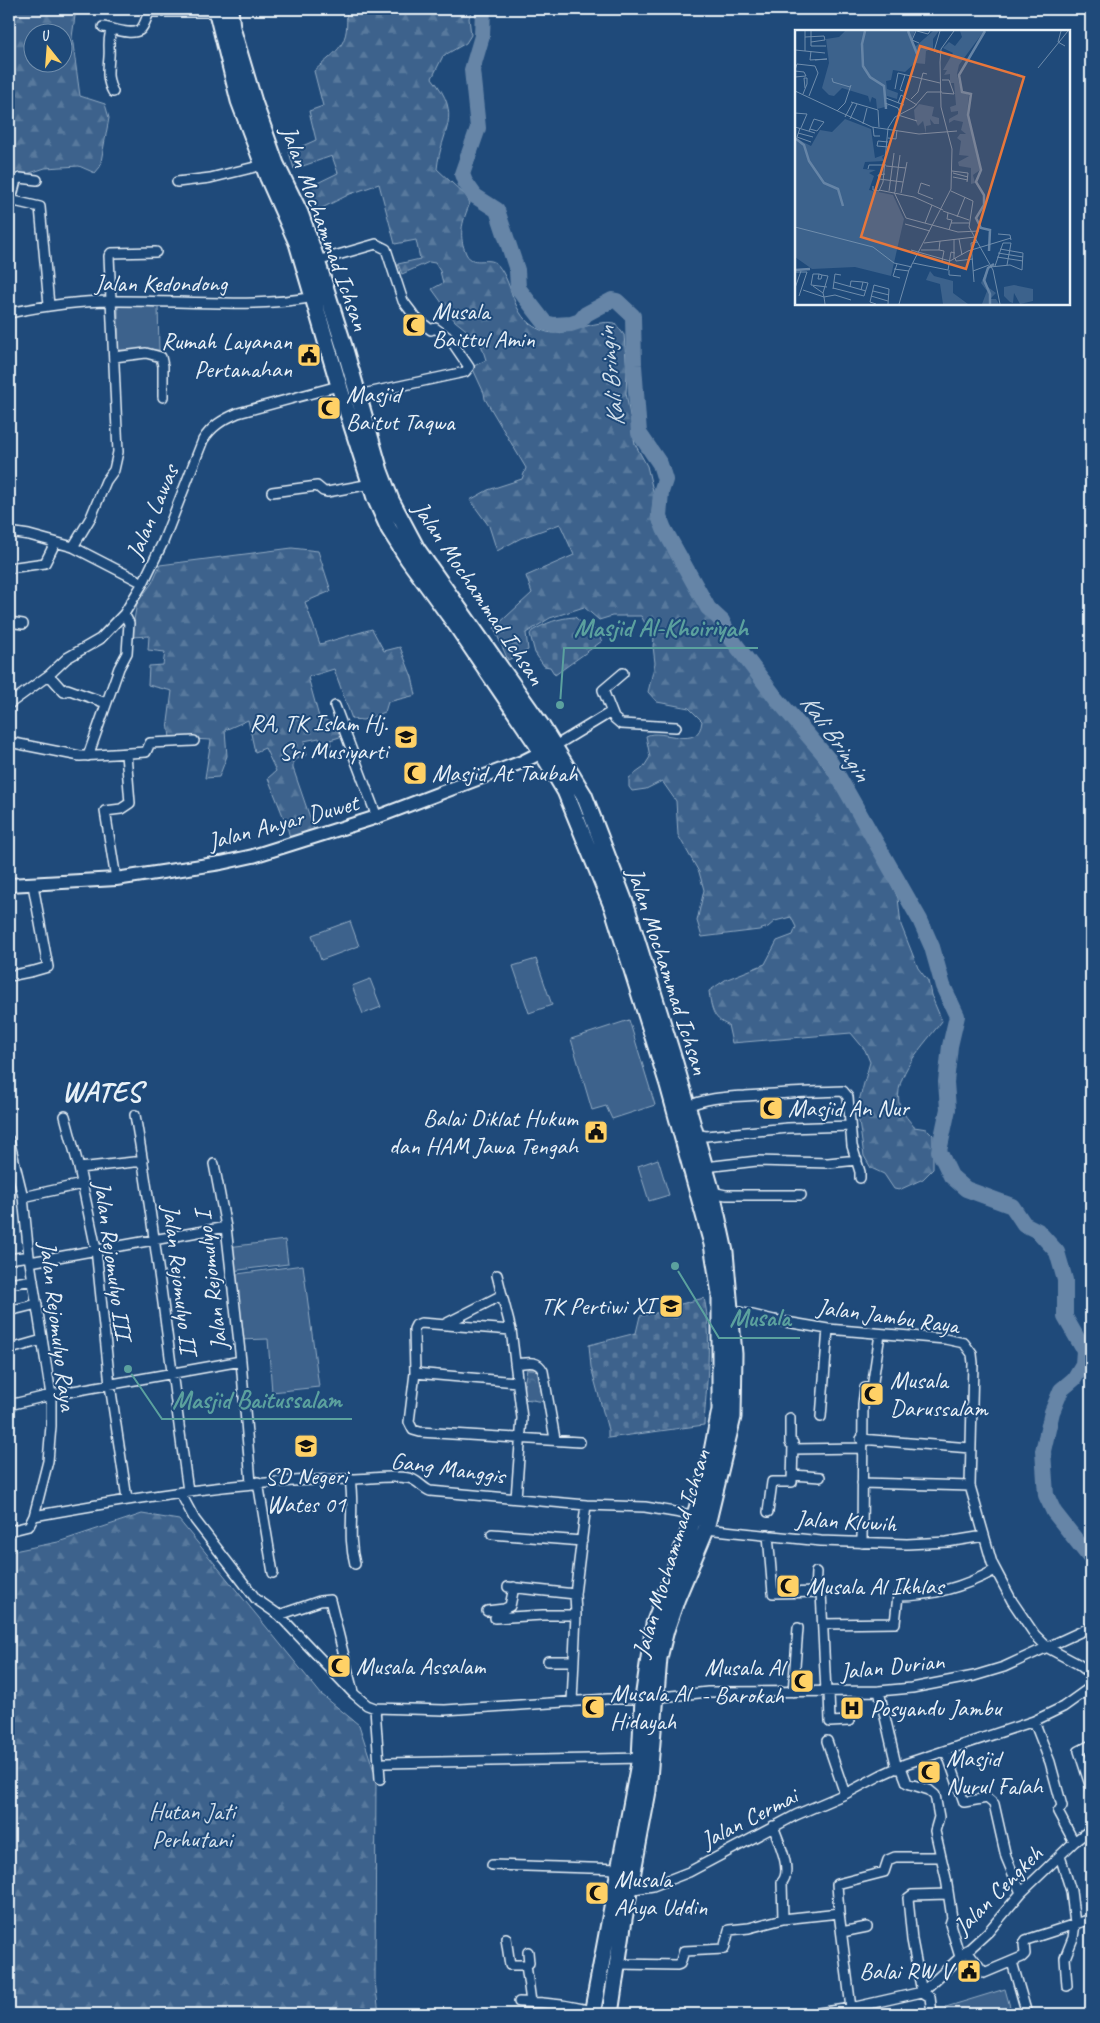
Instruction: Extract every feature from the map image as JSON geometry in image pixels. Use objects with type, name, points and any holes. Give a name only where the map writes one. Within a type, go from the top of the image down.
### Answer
[{"type":"main road","name":"Jalan Mochammad Ichsan","points":[[221,10],[239,101],[263,165],[298,243],[371,484],[389,529],[408,559],[456,625],[584,795],[626,905],[681,1109],[712,1244],[720,1294],[734,1417],[666,1630],[649,1699],[646,1758],[623,1890],[596,2013]]},
{"type":"main road","name":"Jalan Mochammad Ichsan","points":[[221,10],[232,28],[254,102],[276,164],[300,214],[317,261],[386,485],[410,538],[548,749]]},
{"type":"main road","name":"Jalan Mochammad Ichsan","points":[[681,1109],[695,1134],[712,1192],[725,1252],[731,1310],[727,1354]]},
{"type":"main road","name":"Jalan Mochammad Ichsan","points":[[610,2014],[617,1964],[623,1890]]},
{"type":"street","points":[[113,92],[108,83],[109,55],[107,28],[138,31],[142,27],[149,10],[221,10]]},
{"type":"street","points":[[177,182],[210,178],[263,165]]},
{"type":"street","points":[[37,180],[20,178],[16,180],[12,196],[14,201],[40,207],[48,305]]},
{"type":"street","name":"Jalan Lawas","points":[[9,704],[49,675],[67,658],[100,639],[124,614],[143,583],[163,542],[203,440],[211,428],[221,420],[238,413],[340,386],[356,388],[465,372],[469,367],[450,339],[435,328],[431,330],[416,318],[403,300],[386,250],[376,244],[317,261]]},
{"type":"street","points":[[73,546],[91,517],[106,481],[114,470],[118,452],[110,301],[110,254],[156,252]]},
{"type":"street","name":"Jalan Kedondong","points":[[9,314],[48,305],[110,301],[267,304],[315,297]]},
{"type":"street","points":[[114,357],[146,353],[161,357],[163,366],[163,397]]},
{"type":"street","points":[[272,492],[317,486],[327,492],[371,484]]},
{"type":"street","points":[[9,532],[73,546],[143,583]]},
{"type":"street","points":[[9,568],[45,563],[55,543]]},
{"type":"street","points":[[88,756],[119,668],[127,653],[129,623],[124,614]]},
{"type":"street","points":[[9,622],[23,624]]},
{"type":"street","points":[[623,674],[603,690],[614,718],[621,724],[676,727]]},
{"type":"street","points":[[49,675],[64,692],[67,689],[106,703]]},
{"type":"street","points":[[335,706],[377,817]]},
{"type":"street","points":[[548,749],[611,712]]},
{"type":"street","points":[[9,742],[88,756],[148,752],[150,743],[194,741]]},
{"type":"street","name":"Jalan Anyar Duwet","points":[[9,885],[116,879],[221,863],[253,856],[377,817],[506,768],[548,749]]},
{"type":"street","points":[[116,879],[105,812],[130,804],[126,754]]},
{"type":"street","points":[[9,976],[34,972],[48,967],[33,885]]},
{"type":"street","points":[[681,1109],[714,1098],[843,1092],[848,1097],[852,1146],[860,1178]]},
{"type":"street","name":"Jalan Rejomulyo II","points":[[135,1115],[156,1240],[184,1491],[195,1520],[256,1599],[279,1615],[366,1705],[375,1708]]},
{"type":"street","name":"Jalan Rejomulyo III","points":[[66,1116],[96,1249],[110,1385],[127,1499]]},
{"type":"street","points":[[695,1134],[706,1136],[788,1128],[850,1126]]},
{"type":"street","name":"Jalan Rejomulyo Raya","points":[[9,1140],[23,1197],[29,1259],[51,1395],[48,1461],[34,1516]]},
{"type":"street","points":[[705,1167],[757,1161],[828,1163],[857,1160]]},
{"type":"street","points":[[79,1168],[143,1161]]},
{"type":"street","name":"Jalan Rejomulyo I","points":[[214,1164],[226,1227],[254,1483],[273,1573]]},
{"type":"street","points":[[23,1197],[82,1184]]},
{"type":"street","points":[[712,1192],[726,1195],[801,1195]]},
{"type":"street","points":[[9,1259],[29,1259],[156,1240],[226,1227]]},
{"type":"street","points":[[497,1276],[511,1330],[522,1418],[516,1498]]},
{"type":"street","points":[[9,1284],[33,1280]]},
{"type":"street","points":[[445,1324],[502,1295]]},
{"type":"street","points":[[9,1311],[37,1304]]},
{"type":"street","name":"Jalan Jambu Raya","points":[[731,1310],[774,1320],[828,1329],[964,1343],[968,1348],[973,1363],[970,1486],[995,1570],[1022,1617],[1035,1635],[1048,1648],[1078,1664],[1091,1674]]},
{"type":"street","points":[[511,1330],[445,1324],[421,1323],[416,1325],[414,1329],[414,1373],[409,1422],[413,1430],[580,1442]]},
{"type":"street","points":[[821,1417],[828,1329]]},
{"type":"street","points":[[862,1543],[862,1443],[865,1388],[872,1388],[880,1334]]},
{"type":"street","points":[[9,1352],[14,1348],[42,1340]]},
{"type":"street","points":[[9,1406],[51,1395],[241,1361]]},
{"type":"street","points":[[515,1364],[536,1362],[540,1365],[543,1371],[555,1439]]},
{"type":"street","points":[[414,1373],[517,1382]]},
{"type":"street","points":[[768,1512],[772,1482],[791,1483],[793,1475],[793,1443],[790,1443],[790,1418]]},
{"type":"street","points":[[793,1449],[862,1443],[970,1448]]},
{"type":"street","points":[[793,1475],[820,1477]]},
{"type":"street","name":"Gang Manggis","points":[[34,1516],[127,1499],[254,1483],[408,1478],[415,1480],[430,1491],[586,1505],[645,1507],[701,1522]]},
{"type":"street","points":[[350,1479],[353,1514],[351,1543],[354,1564]]},
{"type":"street","points":[[862,1483],[970,1486]]},
{"type":"street","points":[[572,1702],[576,1594],[586,1505]]},
{"type":"street","points":[[10,1531],[29,1526],[34,1516]]},
{"type":"street","name":"Jalan Kluwih","points":[[701,1522],[768,1535],[821,1541],[927,1544],[984,1536]]},
{"type":"street","points":[[492,1534],[582,1542]]},
{"type":"street","points":[[768,1535],[773,1593],[822,1593],[830,1722],[849,1721]]},
{"type":"street","points":[[823,1624],[895,1623],[897,1597],[923,1596],[941,1592],[978,1579],[995,1570]]},
{"type":"street","points":[[815,1592],[816,1572]]},
{"type":"street","points":[[487,1611],[504,1609],[510,1606],[511,1587],[576,1594]]},
{"type":"street","points":[[279,1615],[330,1600],[354,1694]]},
{"type":"street","points":[[495,1618],[543,1615],[576,1616]]},
{"type":"street","name":"Jalan Durian","points":[[375,1708],[445,1710],[649,1699],[708,1692],[879,1692],[930,1685],[974,1676],[1004,1667],[1091,1627]]},
{"type":"street","points":[[793,1692],[798,1628]]},
{"type":"street","points":[[548,1661],[574,1661]]},
{"type":"street","name":"Jalan Cermai","points":[[623,1890],[653,1886],[689,1872],[773,1826],[845,1794],[881,1775],[1034,1721],[1063,1707],[1091,1687]]},
{"type":"street","points":[[879,1692],[899,1768],[907,1783],[929,1790],[935,1795],[939,1816],[935,1831],[952,1918],[950,1924],[960,1957]]},
{"type":"street","points":[[375,1708],[380,1779]]},
{"type":"street","points":[[1034,1721],[1062,1806],[1058,1812],[1074,1842]]},
{"type":"street","points":[[827,1741],[845,1794]]},
{"type":"street","points":[[1091,1746],[1079,1751],[1091,1788]]},
{"type":"street","points":[[946,1751],[964,1802],[987,1798],[994,1804],[1006,1857],[1021,1892]]},
{"type":"street","points":[[385,1763],[646,1758]]},
{"type":"street","points":[[773,1826],[787,1869],[786,1877],[782,1882],[783,1919]]},
{"type":"street","name":"Jalan Cengkeh","points":[[812,2014],[851,2008],[922,1992],[988,1932],[1021,1892],[1091,1828]]},
{"type":"street","points":[[1060,1856],[1071,1891],[1075,1924],[1073,1938],[1064,1958],[1066,1986]]},
{"type":"street","points":[[851,2008],[837,1884],[884,1872],[888,1860],[895,1857],[941,1857]]},
{"type":"street","points":[[492,1865],[627,1869]]},
{"type":"street","points":[[932,2014],[930,1997],[922,1992],[912,1940],[908,1898],[912,1895],[948,1894]]},
{"type":"street","points":[[617,1964],[677,1965],[680,1964],[684,1950],[724,1948],[729,1930],[749,1928],[783,1919],[840,1913]]},
{"type":"street","points":[[968,1950],[984,1973],[1022,1958],[1025,1954],[1024,1944],[1026,1940],[1091,1919]]},
{"type":"street","points":[[842,1932],[867,1927]]},
{"type":"street","points":[[506,1938],[510,1965],[526,1965]]},
{"type":"street","points":[[528,1952],[529,1963],[526,1965],[531,2002]]},
{"type":"street","points":[[1012,1962],[1027,2014]]},
{"type":"street","points":[[519,2002],[531,2002],[596,2013]]},
{"type":"green space","points":[[9,9],[76,9],[72,37],[80,96],[105,104],[109,118],[100,167],[95,173],[79,166],[45,168],[9,180]]},
{"type":"green space","points":[[346,9],[472,9],[469,18],[471,35],[466,43],[443,56],[432,78],[442,91],[449,113],[437,169],[466,196],[470,203],[462,227],[465,251],[475,261],[489,261],[497,264],[508,283],[520,312],[535,327],[554,333],[607,322],[615,323],[624,335],[627,372],[626,393],[635,444],[647,466],[654,495],[652,512],[654,524],[686,573],[709,617],[748,672],[775,702],[814,752],[869,836],[898,898],[901,925],[918,968],[928,981],[931,995],[942,1021],[911,1061],[900,1084],[899,1095],[900,1107],[914,1127],[927,1129],[933,1135],[933,1169],[923,1179],[899,1190],[894,1189],[884,1174],[871,1168],[864,1156],[857,1108],[870,1062],[865,1050],[851,1033],[732,1043],[728,1025],[715,1016],[709,991],[725,980],[765,964],[777,941],[793,935],[796,927],[791,917],[775,921],[768,927],[759,930],[702,937],[697,921],[704,890],[699,872],[678,835],[676,801],[662,781],[646,789],[632,791],[629,787],[629,778],[643,768],[650,757],[646,736],[661,734],[679,737],[694,736],[699,730],[702,721],[689,708],[657,702],[648,692],[655,663],[654,639],[641,616],[612,616],[599,620],[584,607],[550,618],[526,633],[528,650],[508,660],[494,628],[532,593],[526,576],[574,555],[560,524],[521,538],[497,551],[489,526],[470,500],[488,490],[522,479],[526,468],[485,399],[472,367],[486,360],[480,341],[455,321],[432,289],[443,283],[440,271],[435,263],[429,262],[402,274],[398,264],[420,259],[416,240],[395,244],[379,184],[350,194],[318,210],[305,189],[338,173],[332,156],[294,169],[289,152],[316,140],[309,111],[323,106],[314,71],[341,45],[346,31]]},
{"type":"green space","points":[[158,305],[159,350],[118,350],[118,306]]},
{"type":"green space","points":[[292,548],[318,551],[331,591],[305,602],[320,644],[372,629],[384,651],[400,647],[412,677],[416,695],[388,702],[385,712],[363,720],[352,719],[334,669],[308,677],[319,717],[338,726],[343,736],[330,740],[331,745],[322,747],[319,738],[304,741],[306,755],[293,761],[293,768],[316,835],[291,842],[287,826],[268,778],[276,771],[265,748],[255,752],[248,720],[225,730],[227,756],[219,777],[205,778],[211,740],[170,738],[168,722],[172,691],[148,685],[149,666],[163,665],[165,652],[148,650],[149,636],[131,637],[137,603],[152,583],[160,565]]},
{"type":"green space","points":[[575,617],[587,628],[595,630],[602,641],[555,675],[550,667],[544,666],[535,653],[530,634],[532,631],[552,621]]},
{"type":"green space","points":[[350,921],[359,946],[321,960],[312,935]]},
{"type":"green space","points":[[536,959],[552,1005],[529,1013],[513,966]]},
{"type":"green space","points":[[370,979],[381,1007],[363,1014],[352,986]]},
{"type":"green space","points":[[629,1020],[655,1105],[612,1119],[606,1106],[592,1110],[571,1039]]},
{"type":"green space","points":[[658,1159],[669,1195],[649,1201],[638,1166]]},
{"type":"green space","points":[[285,1240],[288,1264],[231,1271],[228,1247]]},
{"type":"green space","points":[[303,1265],[319,1387],[272,1392],[268,1339],[239,1340],[230,1275]]},
{"type":"green space","points":[[704,1298],[707,1313],[708,1345],[704,1425],[608,1438],[608,1430],[591,1367],[589,1345],[636,1333],[640,1316],[667,1311],[677,1305]]},
{"type":"green space","points":[[527,1369],[538,1369],[545,1402],[525,1399],[523,1391]]},
{"type":"green space","name":"Hutan Jati Perhutani","points":[[142,1514],[179,1520],[321,1694],[359,1725],[376,1777],[375,1981],[379,2014],[9,2014],[9,1552],[58,1542]]},
{"type":"green space","points":[[1005,1989],[1012,2014],[948,2014],[946,2007]]},
{"type":"waterway","name":"Kali Bringin","points":[[483,9],[482,36],[472,70],[478,128],[462,174],[465,182],[475,196],[497,210],[517,270],[518,288],[545,323],[554,325],[571,324],[580,321],[586,314],[612,300],[617,301],[633,316],[634,365],[639,433],[660,464],[665,480],[661,492],[659,516],[664,529],[708,608],[722,621],[730,637],[776,698],[829,760],[920,920],[932,947],[943,986],[957,1016],[950,1046],[946,1082],[948,1109],[939,1151],[951,1176],[966,1189],[1012,1206],[1024,1224],[1038,1231],[1057,1252],[1065,1280],[1065,1317],[1084,1350],[1083,1364],[1074,1379],[1061,1390],[1052,1412],[1043,1451],[1046,1495],[1054,1512],[1091,1559]]},
{"type":"place","name":"Musala Baittul Amin","points":[[414,325]]},
{"type":"place","name":"Rumah Layanan Pertanahan","points":[[309,355]]},
{"type":"place","name":"Masjid Baitut Taqwa","points":[[329,408]]},
{"type":"place","name":"Masjid Al-Khoiriyah","points":[[560,705]]},
{"type":"place","name":"RA, TK Islam Hj. Sri Musiyarti","points":[[406,737]]},
{"type":"place","name":"Masjid At Taubah","points":[[415,773]]},
{"type":"place","name":"Masjid An Nur","points":[[771,1108]]},
{"type":"place","name":"Balai Diklat Hukum dan HAM Jawa Tengah","points":[[596,1132]]},
{"type":"place","name":"Musala","points":[[675,1266]]},
{"type":"place","name":"TK Pertiwi XI","points":[[671,1306]]},
{"type":"place","name":"Masjid Baitussalam","points":[[128,1369]]},
{"type":"place","name":"Musala Darussalam","points":[[872,1394]]},
{"type":"place","name":"SD Negeri Wates 01","points":[[306,1446]]},
{"type":"place","name":"Musala Al Ikhlas","points":[[788,1586]]},
{"type":"place","name":"Musala Assalam","points":[[339,1666]]},
{"type":"place","name":"Musala Al - Barokah","points":[[802,1681]]},
{"type":"place","name":"Musala Al Hidayah","points":[[593,1707]]},
{"type":"place","name":"Posyandu Jambu","points":[[852,1708]]},
{"type":"place","name":"Masjid Nurul Falah","points":[[929,1772]]},
{"type":"place","name":"Musala Ahya Uddin","points":[[597,1893]]},
{"type":"place","name":"Balai RW V","points":[[969,1971]]},
{"type":"district","name":"WATES","points":[[102,1091]]}]
